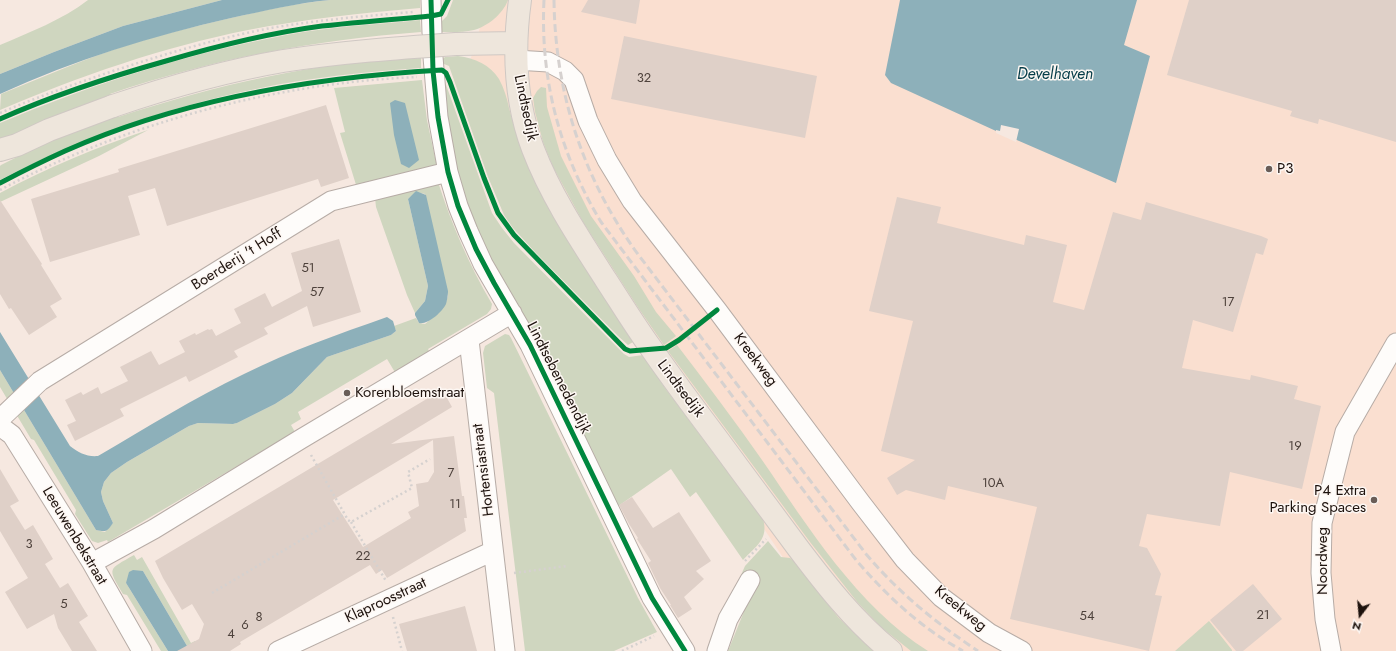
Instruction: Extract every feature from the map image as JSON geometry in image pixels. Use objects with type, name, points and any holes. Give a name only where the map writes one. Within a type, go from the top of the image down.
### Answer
[{"type":"main road","name":"Lindtsedijk","points":[[520,0],[516,51],[517,82],[524,118],[533,148],[547,182],[578,237],[651,349],[815,570],[858,622],[874,638],[891,651]]},
{"type":"main road","points":[[6,150],[55,127],[113,106],[195,81],[282,62],[368,50],[456,44],[516,51]]},
{"type":"street","name":"Kreekweg","points":[[516,51],[548,62],[565,71],[574,80],[588,121],[597,141],[632,201],[717,310],[905,560],[941,597],[989,633],[1022,651]]},
{"type":"street","name":"Lindtsebenedendijk","points":[[433,68],[438,117],[448,172],[458,206],[476,249],[530,345],[652,598],[685,651]]},
{"type":"street","name":"Boerderij 't Hoff","points":[[0,419],[40,381],[331,201],[448,172]]},
{"type":"street","points":[[92,564],[154,529],[512,313]]},
{"type":"street","name":"Hortensiastraat","points":[[469,340],[505,651]]},
{"type":"street","name":"Noordweg","points":[[1331,651],[1325,619],[1321,573],[1322,523],[1345,432],[1396,343]]},
{"type":"street","name":"Leeuwenbekstraat","points":[[0,426],[12,435],[92,564],[142,651]]},
{"type":"street","name":"Klaproosstraat","points":[[278,651],[493,551]]},
{"type":"street","points":[[717,651],[728,620],[750,580]]},
{"type":"path","points":[[0,113],[42,95],[137,63],[233,37],[315,21],[416,11],[431,14]]},
{"type":"path","points":[[308,29],[431,14]]},
{"type":"path","points":[[0,119],[63,93],[126,72],[156,64]]},
{"type":"path","points":[[180,111],[244,95],[317,82],[433,68]]},
{"type":"path","points":[[0,190],[44,167],[118,137],[163,122],[260,97],[334,84],[405,78],[433,68]]},
{"type":"path","points":[[0,184],[7,180]]},
{"type":"path","points":[[301,439],[351,522],[412,488],[408,472],[430,460]]},
{"type":"path","points":[[212,593],[345,514]]},
{"type":"path","points":[[496,575],[567,566]]},
{"type":"path","points":[[622,651],[671,628]]},
{"type":"shaded area","points":[[488,0],[1396,0],[1396,651],[845,651],[465,78]]},
{"type":"green space","points":[[88,0],[222,0],[123,26],[0,74],[0,45],[57,20]]},
{"type":"green space","points":[[330,0],[420,0],[420,8],[355,14],[269,26],[216,37],[153,54],[91,74],[0,110],[1,94],[117,48],[197,26],[270,9]]},
{"type":"green space","points":[[453,0],[508,0],[499,15],[485,26],[465,32],[436,32],[439,24],[447,16]]},
{"type":"green space","points":[[420,20],[421,32],[341,40],[302,46],[225,61],[187,71],[110,94],[110,96],[62,113],[0,140],[0,123],[111,81],[187,58],[264,39],[303,32]]},
{"type":"green space","points":[[458,56],[470,58],[482,63],[487,66],[499,79],[505,93],[515,129],[527,163],[538,186],[563,232],[633,342],[628,345],[534,251],[513,228],[504,215],[488,177],[449,66],[439,62],[445,57]]},
{"type":"green space","points":[[421,58],[421,68],[359,73],[297,81],[223,96],[190,105],[93,137],[0,180],[1,165],[43,144],[117,115],[118,117],[192,95],[267,77],[344,64]]},
{"type":"green space","points":[[442,78],[444,79],[492,213],[502,228],[514,243],[624,354],[629,357],[643,355],[665,388],[763,519],[763,537],[757,546],[743,560],[696,492],[690,497],[671,469],[617,507],[498,276],[463,197],[439,80]]},
{"type":"green space","points":[[422,80],[427,120],[437,167],[357,188],[340,133],[345,132],[334,88]]},
{"type":"green space","points":[[541,87],[546,88],[547,107],[561,156],[591,216],[634,276],[656,312],[676,336],[664,345],[583,222],[553,167],[543,142],[535,112],[533,98]]},
{"type":"green space","points":[[148,130],[99,156],[0,202],[0,193],[36,175],[91,151]]},
{"type":"green space","points":[[438,182],[449,214],[462,244],[476,275],[492,304],[491,309],[487,314],[428,349],[430,353],[396,374],[387,359],[298,412],[301,419],[291,425],[295,432],[108,542],[107,540],[98,543],[92,541],[75,514],[76,510],[0,387],[0,370],[96,530],[105,532],[113,523],[103,501],[101,492],[104,482],[111,473],[127,462],[189,426],[198,423],[237,423],[275,404],[292,393],[327,357],[391,335],[396,331],[394,326],[416,318],[419,323],[425,324],[439,312],[448,296],[425,194],[416,192],[408,199],[428,286],[425,301],[415,313],[407,295],[376,207],[375,198]]},
{"type":"green space","points":[[505,334],[509,335],[511,338],[638,598],[657,632],[614,651],[525,651],[494,393],[487,388],[483,353],[485,346]]},
{"type":"green space","points":[[677,345],[710,388],[836,564],[879,612],[902,633],[928,651],[911,651],[882,628],[858,603],[810,542],[668,351]]},
{"type":"green space","points":[[768,541],[781,557],[790,558],[795,562],[838,617],[873,651],[728,651],[747,604],[758,583],[741,575],[745,566]]},
{"type":"green space","points":[[134,555],[137,560],[142,557],[191,643],[195,641],[200,651],[190,651],[143,571],[126,583],[168,651],[161,651],[127,595],[123,594],[114,579],[113,570],[115,567]]},
{"type":"green space","points":[[1209,621],[1232,651],[1175,651]]},
{"type":"water","points":[[222,0],[330,0],[293,5],[231,18],[143,41],[56,70],[0,94],[0,74],[123,26]]},
{"type":"water","name":"Develhaven","points":[[900,0],[1137,0],[1124,45],[1150,56],[1116,183],[996,131],[891,83],[885,75]]},
{"type":"water","points":[[395,100],[405,103],[419,160],[409,168],[401,164],[394,135],[390,103]]},
{"type":"water","points":[[416,191],[426,195],[448,291],[446,304],[441,311],[430,320],[423,323],[419,323],[415,313],[425,301],[428,286],[408,199]]},
{"type":"water","points":[[387,317],[393,321],[396,331],[391,335],[327,357],[292,393],[275,404],[237,423],[198,423],[189,426],[111,473],[104,482],[101,492],[103,501],[113,523],[108,530],[104,531],[96,530],[0,370],[0,332],[70,446],[83,454],[98,456],[225,383],[297,350]]},
{"type":"water","points":[[133,570],[143,571],[190,651],[168,651],[126,583],[129,572]]},
{"type":"pier","points":[[1001,125],[1019,129],[1016,142],[996,133],[996,130],[1000,131]]},
{"type":"building","points":[[588,0],[640,0],[636,24],[581,12]]},
{"type":"building","points":[[1189,0],[1396,0],[1396,142],[1319,119],[1318,124],[1290,116],[1292,111],[1167,75]]},
{"type":"building","points":[[624,36],[817,76],[805,138],[611,99]]},
{"type":"building","points":[[326,105],[349,178],[321,187],[318,179],[167,226],[155,188],[128,196],[140,235],[50,262],[31,199],[119,172],[118,169]]},
{"type":"building","points":[[897,197],[941,207],[937,223],[1024,245],[1026,235],[1067,245],[1053,302],[1084,310],[1113,212],[1141,220],[1146,202],[1268,239],[1263,255],[1256,253],[1233,332],[1193,320],[1182,368],[1250,380],[1251,375],[1298,386],[1294,399],[1321,406],[1302,489],[1230,472],[1220,526],[1147,514],[1139,546],[1147,548],[1161,574],[1155,595],[1162,596],[1149,651],[1010,619],[1037,507],[948,486],[945,500],[906,490],[897,495],[887,478],[915,460],[881,451],[913,321],[869,311]]},
{"type":"building","points":[[0,200],[42,264],[41,265],[62,299],[50,306],[57,317],[29,335],[11,308],[9,309],[0,294]]},
{"type":"building","points":[[339,239],[361,312],[313,327],[307,306],[264,328],[268,334],[234,351],[238,357],[189,382],[186,376],[120,409],[124,416],[75,441],[67,425],[76,421],[65,400],[81,392],[83,395],[98,387],[101,394],[128,381],[120,367],[151,351],[159,365],[185,352],[179,341],[195,333],[196,335],[208,329],[212,329],[216,336],[241,323],[234,309],[265,293],[272,307],[302,291],[291,253]]},
{"type":"building","points":[[435,394],[447,398],[452,407],[391,444],[454,436],[462,496],[464,496],[467,518],[464,518],[466,531],[387,578],[382,570],[376,574],[370,565],[240,642],[241,644],[230,651],[177,651],[199,639],[204,624],[192,604],[182,610],[155,561]],"holes":[[[433,440],[434,472],[428,482],[416,484],[419,506],[408,512],[411,518],[363,547],[333,500]]]},
{"type":"building","points":[[0,469],[19,501],[10,506],[25,530],[33,525],[53,559],[45,564],[60,588],[68,583],[88,616],[79,622],[97,651],[72,651],[58,628],[54,614],[27,629],[5,592],[28,578],[0,531]]},
{"type":"building","points":[[632,497],[653,528],[679,512],[711,561],[696,571],[704,579],[684,597],[692,609],[678,618],[660,588],[648,563],[651,561],[637,539],[638,538],[619,505]]},
{"type":"building","points":[[1253,584],[1282,619],[1243,651],[1236,651],[1210,620]]},
{"type":"building","points":[[465,606],[477,651],[407,651],[399,624]]},
{"type":"railway","points":[[544,0],[545,59],[549,87],[556,116],[574,170],[601,222],[856,560],[892,599],[919,622],[963,651]]},
{"type":"railway","points":[[554,0],[560,68],[566,101],[587,165],[601,195],[618,224],[637,253],[866,554],[892,582],[919,607],[947,630],[978,651]]},
{"type":"cycle path","points":[[431,0],[433,71],[438,117],[448,172],[458,206],[476,249],[530,345],[652,598],[685,651]]},
{"type":"cycle path","points":[[0,119],[82,87],[124,73],[204,50],[243,40],[302,29],[441,14],[448,0]]},
{"type":"cycle path","points":[[0,183],[65,151],[110,133],[155,117],[202,104],[298,85],[346,78],[442,70],[446,73],[450,82],[498,213],[514,235],[625,349],[630,351],[666,348],[679,340],[717,310]]},
{"type":"place","name":"P3","points":[[1269,169]]},
{"type":"place","name":"Korenbloemstraat","points":[[347,393]]},
{"type":"place","name":"P4 Extra Parking Spaces","points":[[1374,500]]}]
